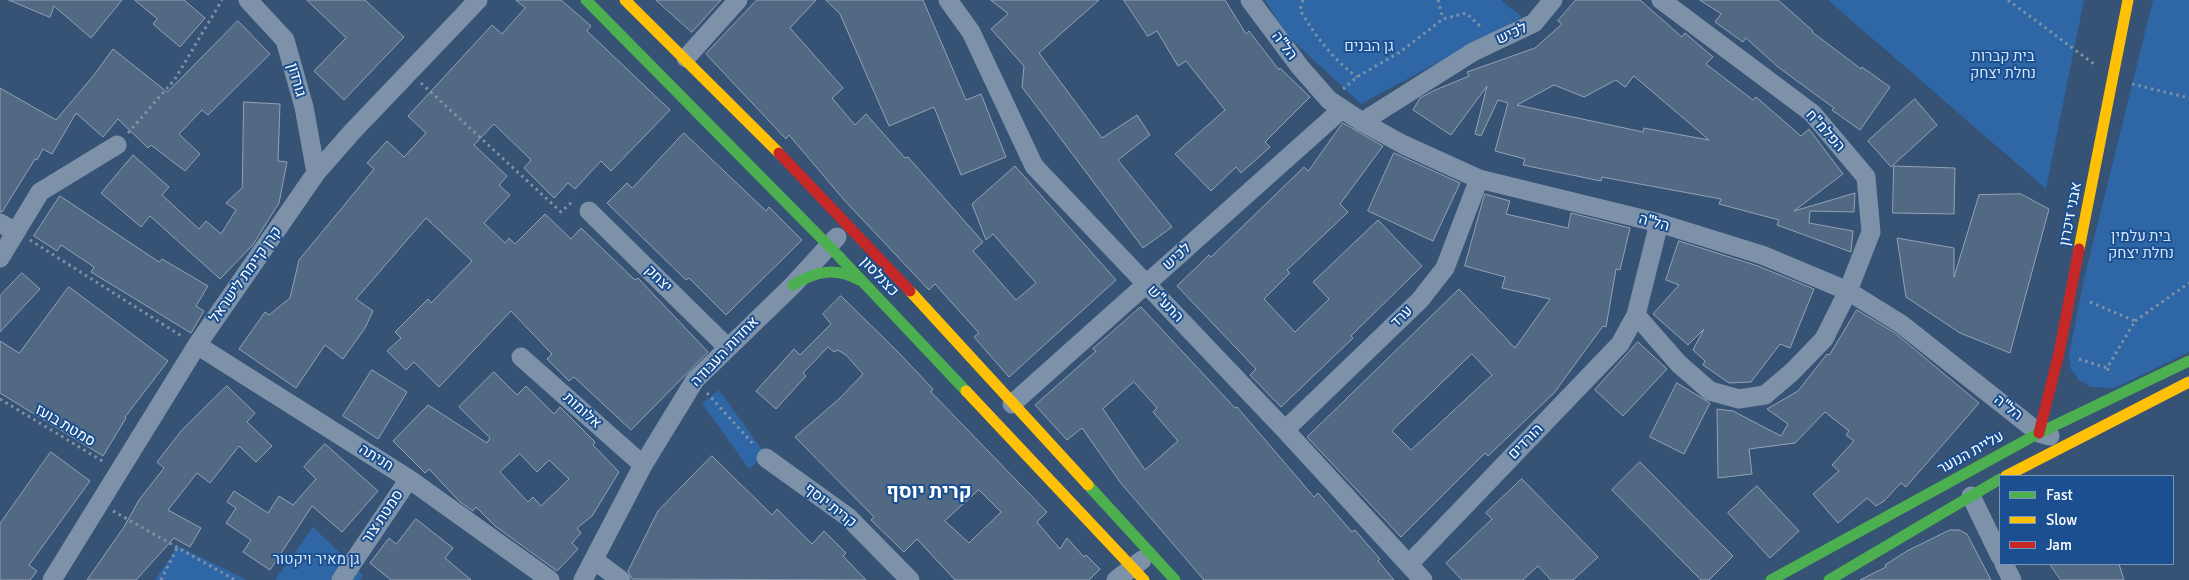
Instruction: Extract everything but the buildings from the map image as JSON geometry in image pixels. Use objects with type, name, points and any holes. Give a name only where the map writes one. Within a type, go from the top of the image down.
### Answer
[{"type":"street","name":"גורדון","points":[[248,0],[285,40],[304,107],[316,173]]},
{"type":"street","name":"קרן קיימת לישראל","points":[[52,580],[197,345],[316,173],[478,0]]},
{"type":"street","name":"כצנלסון","points":[[586,0],[830,247],[1138,573]]},
{"type":"street","name":"כצנלסון","points":[[625,0],[686,58],[843,219],[1175,580]]},
{"type":"street","points":[[686,58],[738,0]]},
{"type":"street","name":"התע\"ש","points":[[948,0],[971,32],[1034,166],[1286,430],[1422,580]]},
{"type":"street","name":"הל\"ה","points":[[1250,0],[1300,67],[1335,105],[1362,122],[1479,179],[1659,224],[1762,255],[1848,291],[1901,324],[2039,432],[2071,442]]},
{"type":"street","name":"לכיש","points":[[1362,122],[1473,52],[1534,23],[1554,0]]},
{"type":"street","name":"הפלמ\"ח","points":[[1661,0],[1812,113],[1866,177],[1871,232],[1848,291]]},
{"type":"street","name":"אבני זיכרון","points":[[2039,432],[2071,294],[2128,0]]},
{"type":"street","name":"לכיש","points":[[1012,404],[1147,284],[1335,105]]},
{"type":"street","points":[[0,258],[40,192],[117,145]]},
{"type":"street","name":"ערד","points":[[1286,430],[1420,300],[1445,268],[1479,179]]},
{"type":"street","name":"יצחק","points":[[589,211],[727,347]]},
{"type":"street","name":"אחדות העבודה","points":[[582,580],[643,465],[695,380],[830,247],[838,235],[843,219]]},
{"type":"street","points":[[0,223],[16,232]]},
{"type":"street","name":"הורדים","points":[[1409,564],[1620,344],[1636,315],[1659,224]]},
{"type":"street","points":[[793,285],[811,274],[829,270],[849,274],[865,284]]},
{"type":"street","points":[[1636,315],[1679,364],[1710,391],[1740,399],[1765,395],[1792,372],[1824,339],[1848,291]]},
{"type":"street","name":"חניתה","points":[[197,345],[408,479],[550,580]]},
{"type":"street","name":"אלומות","points":[[521,357],[643,465]]},
{"type":"street","name":"עליית הנוער","points":[[1771,580],[1789,577],[2039,432],[2189,361]]},
{"type":"street","points":[[2008,475],[2189,382]]},
{"type":"street","name":"קרית יוסף","points":[[766,458],[848,517],[910,580]]},
{"type":"street","name":"סמטת צור","points":[[341,580],[408,479]]},
{"type":"street","points":[[1829,580],[1999,481]]},
{"type":"street","points":[[1971,496],[1999,554]]},
{"type":"street","points":[[594,560],[621,580]]},
{"type":"street","points":[[1116,580],[1138,573],[1145,560],[1158,562]]},
{"type":"street","points":[[2004,565],[2012,580]]},
{"type":"path","points":[[117,145],[175,79],[222,0]]},
{"type":"path","points":[[1303,0],[1300,10],[1322,46],[1339,64],[1357,77]]},
{"type":"path","points":[[1438,0],[1444,19]]},
{"type":"path","points":[[2008,0],[2113,79],[2189,98]]},
{"type":"path","points":[[1335,105],[1357,77],[1400,52],[1444,19],[1466,13],[1496,41]]},
{"type":"path","points":[[410,72],[561,212],[575,199],[589,211]]},
{"type":"path","points":[[16,232],[197,345]]},
{"type":"path","points":[[2107,368],[2135,321],[2189,283]]},
{"type":"path","points":[[2071,294],[2135,321]]},
{"type":"path","points":[[2059,352],[2107,368],[2122,394]]},
{"type":"path","points":[[695,380],[766,458]]},
{"type":"path","name":"סמטת בועז","points":[[0,399],[119,472]]},
{"type":"path","points":[[100,503],[235,580]]},
{"type":"path","points":[[161,580],[178,546]]},
{"type":"green space","name":"גן הבנים","points":[[1265,0],[1501,0],[1522,17],[1361,104],[1287,35]]},
{"type":"green space","name":"בית קברות נחלת יצחק","points":[[1828,0],[2084,0],[2046,189]]},
{"type":"green space","name":"בית עלמין נחלת יצחק","points":[[2153,0],[2189,0],[2189,352],[2115,388],[2091,387],[2079,380],[2070,368],[2069,355],[2084,279]]},
{"type":"green space","points":[[719,390],[766,455],[749,469],[702,403]]},
{"type":"green space","name":"גן מאיר ויקטור","points":[[313,527],[363,575],[360,580],[275,580]]},
{"type":"green space","name":"גן מאיר ויקטור","points":[[178,546],[247,580],[155,580]]},
{"type":"traffic: fast","points":[[586,0],[830,247],[966,391]]},
{"type":"traffic: fast","points":[[793,285],[810,276],[826,272],[842,273],[859,280]]},
{"type":"traffic: fast","points":[[1771,580],[2039,433],[2189,361]]},
{"type":"traffic: fast","points":[[1829,580],[1999,480]]},
{"type":"traffic: fast","points":[[1088,485],[1175,580]]},
{"type":"traffic: slow","points":[[625,0],[779,153]]},
{"type":"traffic: slow","points":[[2079,249],[2128,0]]},
{"type":"traffic: slow","points":[[910,291],[1088,485]]},
{"type":"traffic: slow","points":[[2008,475],[2189,382]]},
{"type":"traffic: slow","points":[[966,391],[1144,580]]},
{"type":"traffic: jam","points":[[779,153],[910,291]]},
{"type":"traffic: jam","points":[[2039,433],[2059,353],[2079,249]]},
{"type":"district","name":"קרית יוסף","points":[[929,493]]}]
